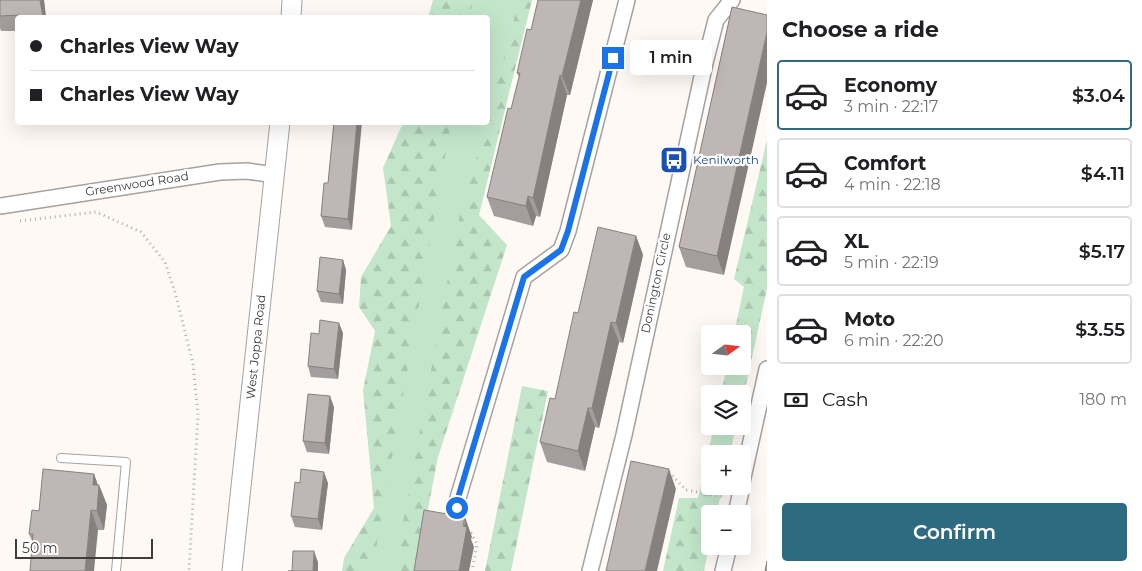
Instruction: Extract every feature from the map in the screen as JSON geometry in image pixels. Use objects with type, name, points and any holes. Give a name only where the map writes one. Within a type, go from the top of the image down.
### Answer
[{"type":"street","points":[[291,15],[292,0]]},
{"type":"street","points":[[457,508],[458,498],[524,277],[561,250],[568,231],[628,0]]},
{"type":"street","name":"Donington Circle","points":[[590,571],[624,435],[705,63],[716,20],[732,0]]},
{"type":"street","name":"West Joppa Road","points":[[232,571],[280,125]]},
{"type":"street","name":"Greenwood Road","points":[[0,206],[220,172],[247,171],[275,175]]},
{"type":"street","points":[[750,445],[767,369]]},
{"type":"street","points":[[723,571],[727,555]]},
{"type":"lane","points":[[61,458],[126,462],[116,571]]},
{"type":"path","points":[[19,222],[96,212],[141,232],[166,262],[193,364],[198,415],[190,571]]},
{"type":"path","points":[[669,472],[686,490],[739,500]]},
{"type":"path","points":[[462,532],[471,533],[477,544],[472,571]]},
{"type":"green space","points":[[433,0],[532,0],[479,215],[507,245],[438,457],[416,571],[342,571],[344,558],[374,508],[363,390],[375,331],[359,307],[361,277],[391,226],[383,168],[402,125],[490,125],[490,15],[429,15]]},
{"type":"green space","points":[[473,0],[519,0],[490,109],[490,15],[470,15]]},
{"type":"green space","points":[[451,125],[485,125],[459,219],[394,571],[372,571]]},
{"type":"green space","points":[[767,140],[767,289],[751,362],[751,325],[736,325],[744,287],[734,279]]},
{"type":"green space","points":[[725,375],[748,375],[746,385],[723,385]]},
{"type":"green space","points":[[522,386],[548,391],[511,571],[485,571]]},
{"type":"green space","points":[[712,435],[734,435],[732,445],[710,445]]},
{"type":"green space","points":[[701,484],[701,495],[721,495],[718,505],[701,505],[701,555],[707,555],[704,571],[663,571],[679,498],[698,498]]},
{"type":"building","points":[[0,0],[40,0],[43,15],[0,16]]},
{"type":"building","points":[[538,0],[581,0],[562,76],[560,75],[533,198],[528,196],[526,206],[487,197],[508,108],[511,109],[520,73],[517,73],[527,29],[531,30]]},
{"type":"building","points":[[732,7],[767,15],[767,32],[717,256],[679,247]]},
{"type":"building","points":[[334,125],[357,125],[348,219],[321,216],[324,183],[328,183]]},
{"type":"building","points":[[598,227],[636,236],[616,323],[611,322],[592,408],[588,408],[578,451],[540,442],[550,398],[555,399],[574,312],[578,313]]},
{"type":"building","points":[[320,257],[343,260],[339,294],[317,291]]},
{"type":"building","points":[[320,320],[339,323],[334,369],[308,366],[311,333],[319,334]]},
{"type":"building","points":[[308,394],[330,396],[325,443],[303,441]]},
{"type":"building","points":[[631,461],[669,469],[645,571],[606,571]]},
{"type":"building","points":[[43,469],[94,474],[93,485],[99,485],[97,511],[91,510],[85,571],[30,571],[33,534],[29,534],[32,510],[39,511]]},
{"type":"building","points":[[301,469],[324,472],[318,519],[291,516],[295,482],[300,483]]},
{"type":"building","points":[[424,510],[465,517],[463,526],[467,527],[459,571],[414,571]]},
{"type":"building","points":[[293,551],[314,551],[313,571],[292,571]]},
{"type":"place","name":"Kenilworth","points":[[674,160]]},
{"type":"route","points":[[457,508],[458,498],[524,277],[561,250],[568,231],[613,58]]}]
